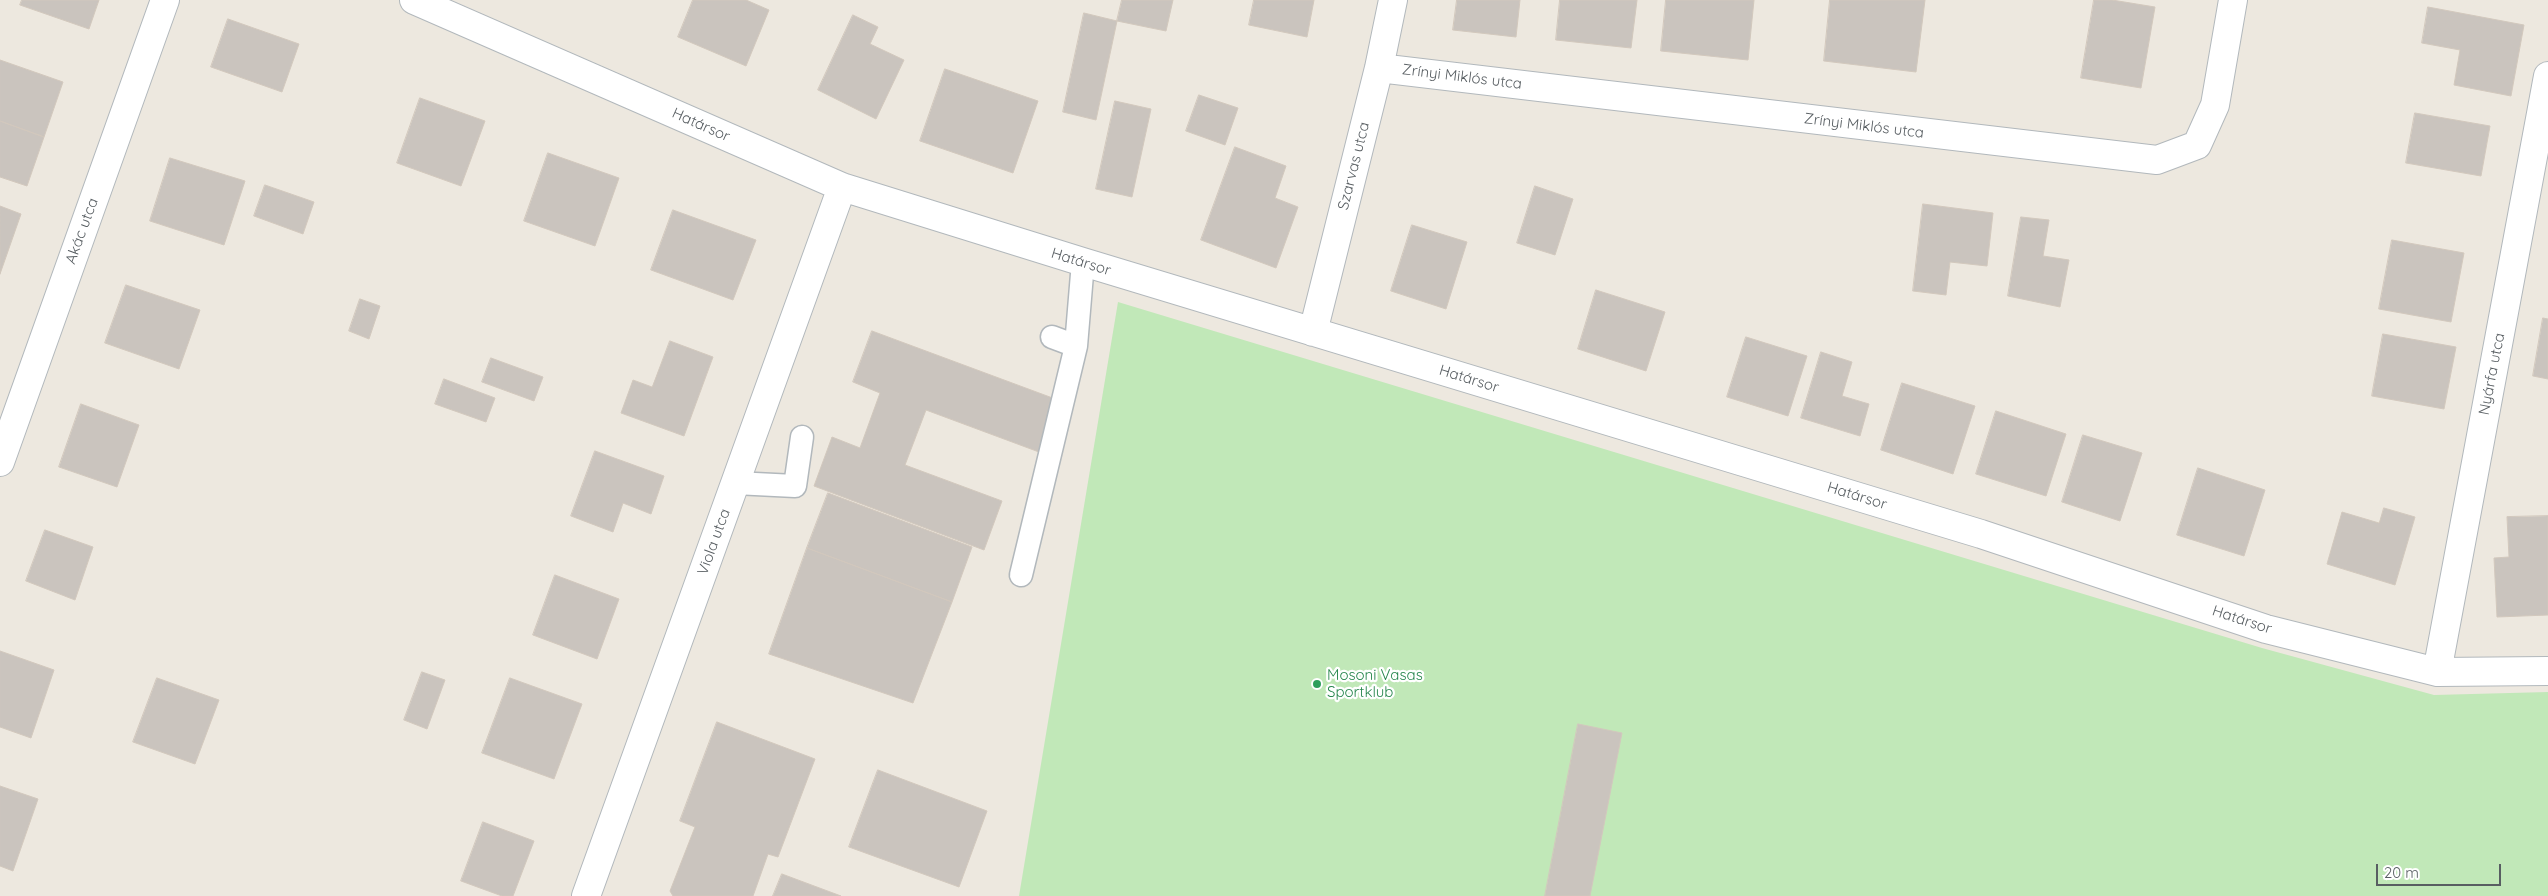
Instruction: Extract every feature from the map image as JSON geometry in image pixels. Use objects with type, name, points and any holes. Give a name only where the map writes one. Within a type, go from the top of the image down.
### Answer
[{"type":"street","name":"Akác utca","points":[[0,462],[165,0]]},
{"type":"street","name":"Határsor","points":[[414,0],[842,187],[1083,262],[1981,534],[2266,629],[2437,672],[2548,671]]},
{"type":"street","name":"Szarvas utca","points":[[1313,332],[1379,68],[1393,0]]},
{"type":"street","name":"Zrínyi Miklós utca","points":[[1379,68],[2157,160],[2197,145],[2216,105],[2233,0]]},
{"type":"street","name":"Nyárfa utca","points":[[2437,672],[2548,76]]},
{"type":"street","name":"Viola utca","points":[[586,896],[842,187]]},
{"type":"lane","points":[[1021,575],[1076,346],[1083,262]]},
{"type":"lane","points":[[1052,337],[1076,346]]},
{"type":"lane","points":[[735,482],[795,486],[802,438]]},
{"type":"green space","points":[[1118,302],[2262,648],[2434,695],[2548,692],[2548,896],[1019,896]]},
{"type":"building","points":[[22,0],[99,0],[89,29],[20,5]]},
{"type":"building","points":[[693,0],[746,0],[769,10],[746,66],[678,37]]},
{"type":"building","points":[[1122,0],[1173,0],[1166,31],[1117,21]]},
{"type":"building","points":[[1254,0],[1314,0],[1307,37],[1249,25]]},
{"type":"building","points":[[1457,0],[1520,0],[1516,37],[1453,30]]},
{"type":"building","points":[[1560,0],[1637,0],[1631,48],[1556,40]]},
{"type":"building","points":[[1666,0],[1754,0],[1748,60],[1661,51]]},
{"type":"building","points":[[1830,0],[1925,0],[1916,72],[1824,61]]},
{"type":"building","points":[[2094,0],[2112,0],[2155,7],[2141,88],[2081,78]]},
{"type":"building","points":[[2428,7],[2524,25],[2511,96],[2454,85],[2460,50],[2422,43]]},
{"type":"building","points":[[1084,13],[1117,21],[1096,120],[1063,112]]},
{"type":"building","points":[[853,15],[878,27],[870,44],[904,60],[876,119],[818,90]]},
{"type":"building","points":[[228,19],[299,44],[282,92],[211,67]]},
{"type":"building","points":[[0,60],[63,82],[44,137],[0,121]]},
{"type":"building","points":[[945,69],[1038,101],[1013,173],[920,141]]},
{"type":"building","points":[[1199,95],[1238,108],[1225,145],[1186,131]]},
{"type":"building","points":[[420,98],[485,121],[461,186],[397,163]]},
{"type":"building","points":[[1115,101],[1151,109],[1132,197],[1096,189]]},
{"type":"building","points":[[2415,113],[2490,126],[2481,176],[2406,163]]},
{"type":"building","points":[[0,121],[44,137],[27,186],[0,177]]},
{"type":"building","points":[[1235,147],[1286,166],[1275,198],[1298,207],[1276,268],[1201,240]]},
{"type":"building","points":[[548,153],[619,178],[595,246],[524,221]]},
{"type":"building","points":[[170,158],[245,181],[224,245],[150,221]]},
{"type":"building","points":[[265,185],[314,202],[303,234],[254,216]]},
{"type":"building","points":[[1535,186],[1573,199],[1555,255],[1517,243]]},
{"type":"building","points":[[1923,204],[1993,213],[1987,266],[1950,262],[1946,295],[1913,291]]},
{"type":"building","points":[[0,206],[21,214],[0,274]]},
{"type":"building","points":[[673,210],[756,240],[733,300],[651,270]]},
{"type":"building","points":[[2021,217],[2049,220],[2043,256],[2069,260],[2060,307],[2008,296]]},
{"type":"building","points":[[1412,225],[1467,242],[1446,309],[1391,291]]},
{"type":"building","points":[[2392,240],[2464,253],[2451,322],[2379,309]]},
{"type":"building","points":[[126,285],[200,310],[179,369],[105,343]]},
{"type":"building","points":[[1596,290],[1665,312],[1646,371],[1578,349]]},
{"type":"building","points":[[360,299],[380,306],[369,339],[349,331]]},
{"type":"building","points":[[2543,318],[2548,319],[2548,379],[2533,376]]},
{"type":"building","points":[[872,331],[1058,400],[1039,452],[926,410],[905,465],[1002,501],[984,550],[814,486],[832,437],[860,448],[880,393],[853,382]]},
{"type":"building","points":[[2383,334],[2456,347],[2444,409],[2372,396]]},
{"type":"building","points":[[1746,337],[1807,356],[1788,416],[1727,397]]},
{"type":"building","points":[[670,341],[713,357],[684,436],[621,413],[633,380],[652,387]]},
{"type":"building","points":[[1821,352],[1852,362],[1842,396],[1869,404],[1860,436],[1801,418]]},
{"type":"building","points":[[491,358],[543,377],[534,401],[482,382]]},
{"type":"building","points":[[444,379],[495,398],[486,422],[435,404]]},
{"type":"building","points":[[1902,383],[1975,406],[1953,474],[1881,450]]},
{"type":"building","points":[[81,404],[139,425],[117,487],[59,467]]},
{"type":"building","points":[[1996,411],[2066,434],[2046,496],[1976,474]]},
{"type":"building","points":[[2083,435],[2142,453],[2120,521],[2062,502]]},
{"type":"building","points":[[595,451],[664,476],[651,514],[623,503],[613,532],[571,516]]},
{"type":"building","points":[[2198,468],[2265,490],[2244,556],[2177,535]]},
{"type":"building","points":[[828,493],[972,547],[952,602],[807,548]]},
{"type":"building","points":[[2384,508],[2415,517],[2395,585],[2327,564],[2342,512],[2379,523]]},
{"type":"building","points":[[2548,516],[2548,615],[2497,617],[2494,558],[2509,557],[2507,517]]},
{"type":"building","points":[[45,530],[93,547],[75,600],[26,581]]},
{"type":"building","points":[[807,548],[952,602],[913,703],[769,654]]},
{"type":"building","points":[[555,575],[619,599],[597,659],[533,635]]},
{"type":"building","points":[[0,651],[54,670],[31,738],[0,727]]},
{"type":"building","points":[[422,672],[445,680],[427,729],[404,720]]},
{"type":"building","points":[[157,678],[219,700],[195,764],[133,742]]},
{"type":"building","points":[[510,678],[582,704],[554,779],[482,753]]},
{"type":"building","points":[[717,722],[815,759],[778,857],[768,854],[753,896],[673,896],[670,891],[695,827],[680,821]]},
{"type":"building","points":[[1578,724],[1622,733],[1590,896],[1545,896]]},
{"type":"building","points":[[878,770],[987,811],[959,887],[849,847]]},
{"type":"building","points":[[0,786],[38,799],[13,871],[0,866]]},
{"type":"building","points":[[483,822],[534,841],[513,896],[502,896],[461,881]]},
{"type":"building","points":[[782,874],[841,896],[773,896]]},
{"type":"place","name":"Mosoni Vasas Sportklub","points":[[1317,684]]}]
